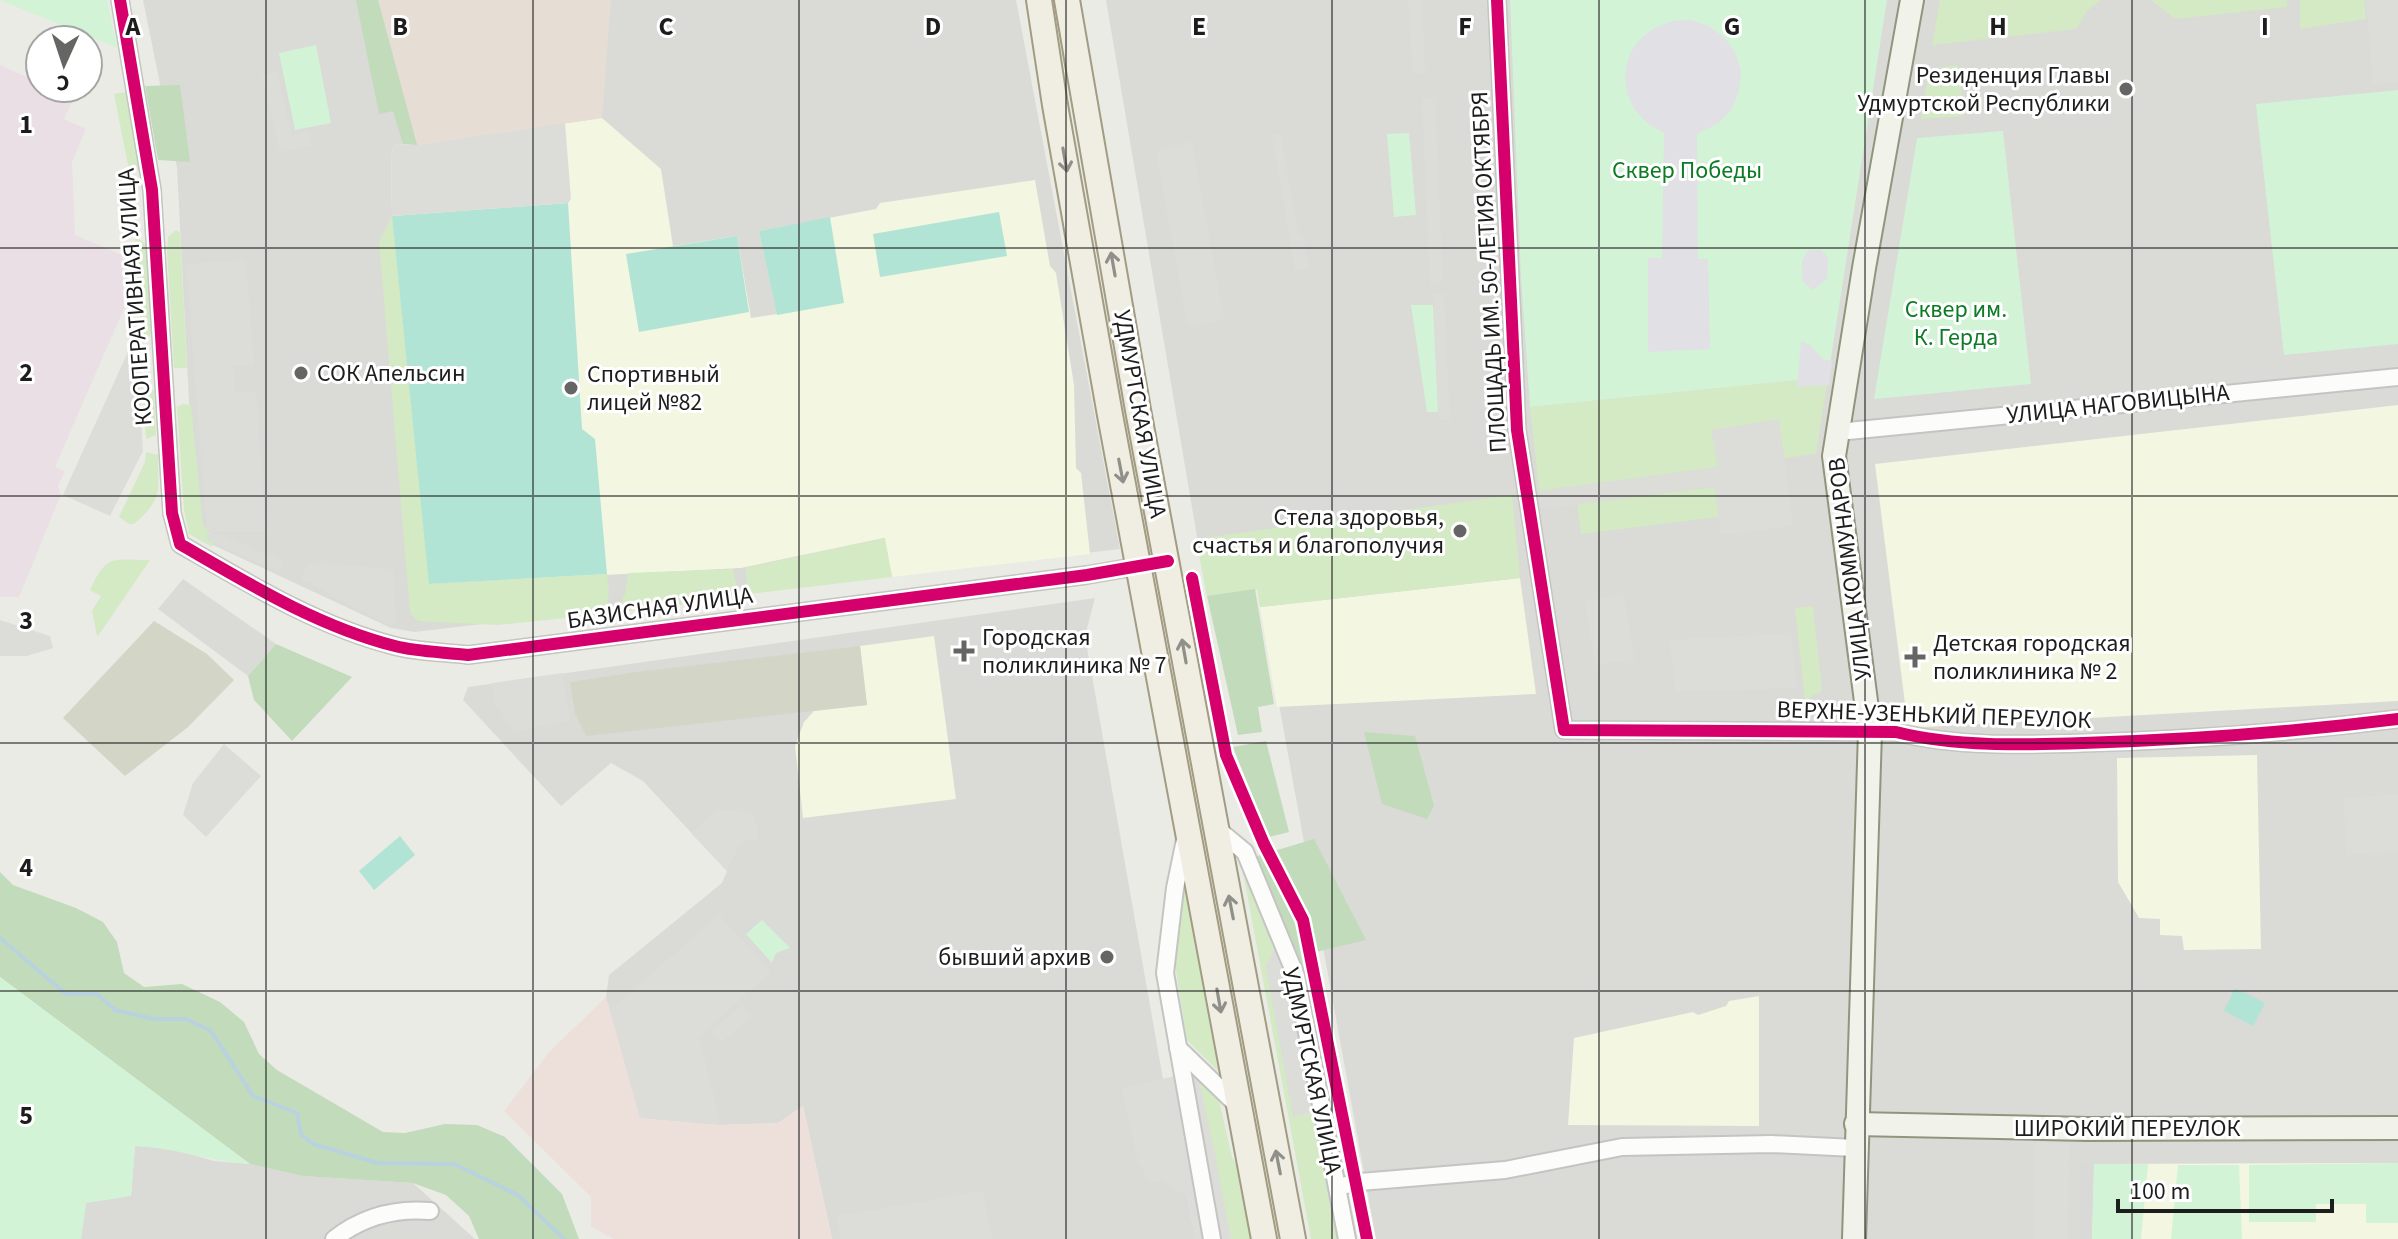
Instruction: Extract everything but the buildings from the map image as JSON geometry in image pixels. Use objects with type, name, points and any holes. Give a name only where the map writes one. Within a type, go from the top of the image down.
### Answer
[{"type":"main road","name":"УДМУРТСКАЯ УЛИЦА","points":[[1039,0],[1110,415],[1264,1239]]},
{"type":"main road","name":"УДМУРТСКАЯ УЛИЦА","points":[[1067,0],[1138,410],[1293,1239]]},
{"type":"main road","points":[[1055,105],[1084,100]]},
{"type":"main road","points":[[1110,415],[1138,410]]},
{"type":"main road","points":[[1175,763],[1203,759]]},
{"type":"street","name":"КООПЕРАТИВНАЯ УЛИЦА","points":[[120,0],[152,190],[172,513],[180,544]]},
{"type":"street","name":"ПЛОЩАДЬ ИМ. 50-ЛЕТИЯ ОКТЯБРЯ","points":[[1497,0],[1517,430],[1564,730]]},
{"type":"street","name":"УЛИЦА КОММУНАРОВ","points":[[1854,1239],[1870,732],[1834,456],[1912,0]]},
{"type":"street","name":"УЛИЦА НАГОВИЦЫНА","points":[[1838,432],[2398,377]]},
{"type":"street","name":"БАЗИСНАЯ УЛИЦА","points":[[180,544],[291,608],[352,633],[398,647],[468,655],[1087,575],[1168,561]]},
{"type":"street","name":"ВЕРХНЕ-УЗЕНЬКИЙ ПЕРЕУЛОК","points":[[1564,730],[1870,732],[1991,743],[2047,744],[2260,734],[2398,719]]},
{"type":"street","name":"УДМУРТСКАЯ УЛИЦА","points":[[1188,827],[1175,888],[1165,973],[1212,1239]]},
{"type":"street","name":"УДМУРТСКАЯ УЛИЦА","points":[[1216,828],[1245,852],[1296,976],[1347,1239]]},
{"type":"street","points":[[1178,1048],[1239,1107]]},
{"type":"street","name":"ШИРОКИЙ ПЕРЕУЛОК","points":[[1856,1124],[2155,1130],[2398,1128]]},
{"type":"street","points":[[1337,1187],[1360,1182],[1505,1170],[1622,1147],[1772,1144],[1855,1148]]},
{"type":"street","points":[[334,1239],[367,1218],[415,1210],[430,1211]]},
{"type":"shaded area","points":[[143,0],[1016,0],[1120,549],[415,632],[391,628],[196,537],[177,168]]},
{"type":"shaded area","points":[[378,0],[611,0],[602,118],[417,145]]},
{"type":"shaded area","points":[[1106,0],[2398,0],[2398,1239],[1376,1239],[1258,589],[1207,596]]},
{"type":"shaded area","points":[[1408,0],[1422,0],[1425,73],[1413,74]]},
{"type":"shaded area","points":[[2366,0],[2398,0],[2398,82],[2373,84]]},
{"type":"shaded area","points":[[1691,20],[1709,26],[1725,38],[1736,54],[1741,72],[1739,91],[1732,109],[1719,123],[1697,134],[1698,259],[1708,259],[1710,349],[1648,352],[1648,258],[1662,258],[1664,133],[1648,124],[1635,110],[1627,93],[1625,74],[1629,55],[1640,39],[1654,28],[1672,21]]},
{"type":"shaded area","points":[[0,65],[24,76],[24,104],[71,104],[64,119],[86,129],[72,162],[75,235],[122,255],[124,308],[55,467],[65,471],[58,486],[61,494],[19,597],[0,597]]},
{"type":"shaded area","points":[[277,72],[292,136],[308,133],[311,145],[280,152],[262,75]]},
{"type":"shaded area","points":[[1435,98],[1443,281],[1430,285],[1422,99]]},
{"type":"shaded area","points":[[602,118],[661,169],[673,246],[737,236],[751,318],[777,314],[759,231],[876,209],[880,203],[1035,180],[1050,266],[1056,273],[1074,385],[1076,468],[1081,473],[1090,554],[892,577],[884,538],[741,568],[429,584],[392,216],[391,153],[396,144],[417,145]]},
{"type":"shaded area","points":[[565,123],[571,199],[568,203],[392,216],[391,153],[396,144],[417,145]]},
{"type":"shaded area","points":[[1272,135],[1281,135],[1298,235],[1304,238],[1309,268],[1295,271]]},
{"type":"shaded area","points":[[1192,142],[1224,319],[1188,327],[1156,151]]},
{"type":"shaded area","points":[[1808,250],[1821,250],[1828,258],[1827,279],[1813,290],[1804,283],[1802,276],[1802,261]]},
{"type":"shaded area","points":[[246,260],[254,365],[234,366],[235,392],[256,391],[266,532],[207,532],[186,264]]},
{"type":"shaded area","points":[[1433,294],[1444,294],[1450,420],[1439,420]]},
{"type":"shaded area","points":[[136,334],[143,451],[110,516],[63,495]]},
{"type":"shaded area","points":[[1801,341],[1811,346],[1823,359],[1832,361],[1829,385],[1797,387]]},
{"type":"shaded area","points":[[2398,405],[2398,701],[1908,728],[1875,464]]},
{"type":"shaded area","points":[[1779,419],[1793,526],[1721,535],[1715,487],[1541,509],[1539,491],[1718,467],[1711,430]]},
{"type":"shaded area","points":[[207,534],[220,534],[284,562],[279,572],[207,540]]},
{"type":"shaded area","points":[[324,563],[391,569],[394,573],[396,622],[389,625],[301,579],[307,565]]},
{"type":"shaded area","points":[[1520,578],[1536,694],[1277,707],[1260,607]]},
{"type":"shaded area","points":[[183,579],[276,644],[248,676],[158,609]]},
{"type":"shaded area","points":[[1624,595],[1634,660],[1595,665],[1585,601]]},
{"type":"shaded area","points":[[1095,598],[1085,636],[1163,1079],[1196,1239],[832,1239],[803,1106],[778,1123],[721,1125],[640,1118],[606,997],[609,975],[722,883],[727,871],[643,781],[611,763],[561,806],[463,700],[468,687]]},
{"type":"shaded area","points":[[0,620],[50,636],[53,648],[27,656],[0,656]]},
{"type":"shaded area","points":[[154,621],[207,654],[234,680],[188,727],[125,776],[63,718]]},
{"type":"shaded area","points":[[1791,633],[1797,688],[1676,691],[1669,640]]},
{"type":"shaded area","points":[[934,636],[956,799],[803,818],[795,746],[804,722],[814,711],[867,705],[860,646]]},
{"type":"shaded area","points":[[860,646],[867,705],[586,736],[575,713],[570,682]]},
{"type":"shaded area","points":[[562,673],[570,720],[515,732],[495,704],[492,683]]},
{"type":"shaded area","points":[[224,744],[261,776],[206,837],[183,815],[193,783]]},
{"type":"shaded area","points":[[2257,755],[2261,949],[2184,950],[2182,936],[2160,935],[2160,919],[2139,918],[2118,882],[2117,758]]},
{"type":"shaded area","points":[[2398,794],[2398,851],[2347,855],[2343,798]]},
{"type":"shaded area","points":[[717,809],[752,812],[758,828],[757,840],[742,841],[727,871],[691,833]]},
{"type":"shaded area","points":[[719,915],[771,971],[699,1037],[721,1125],[640,1118],[610,1010]]},
{"type":"shaded area","points":[[1277,941],[1286,966],[1315,1112],[1293,1117],[1266,967]]},
{"type":"shaded area","points":[[1759,996],[1759,1126],[1568,1125],[1574,1038],[1693,1012],[1698,1015],[1726,1006],[1729,1001]]},
{"type":"shaded area","points":[[606,997],[640,1118],[721,1125],[778,1123],[803,1106],[832,1239],[614,1239],[591,1227],[591,1197],[504,1111],[549,1052]]},
{"type":"shaded area","points":[[742,1005],[751,1017],[721,1043],[711,1031]]},
{"type":"shaded area","points":[[1197,1071],[1231,1239],[1196,1239],[1187,1196],[1162,1181],[1149,1182],[1138,1162],[1122,1088]]},
{"type":"shaded area","points":[[2033,1143],[2069,1143],[2068,1239],[2033,1239]]},
{"type":"shaded area","points":[[135,1146],[166,1147],[214,1161],[250,1164],[303,1176],[413,1183],[475,1239],[81,1239],[86,1202],[131,1195]]},
{"type":"shaded area","points":[[2398,1163],[2398,1239],[2092,1239],[2094,1164]]},
{"type":"shaded area","points":[[2081,1164],[2094,1164],[2092,1239],[2079,1239]]},
{"type":"shaded area","points":[[983,1191],[992,1239],[841,1239],[836,1216]]},
{"type":"green space","points":[[0,0],[107,0],[117,48],[104,43],[104,24],[58,24]]},
{"type":"green space","points":[[356,0],[378,0],[417,145],[403,144],[393,111],[379,114]]},
{"type":"green space","name":"Сквер Победы","points":[[1510,0],[1887,0],[1828,377],[1530,407],[1521,278]]},
{"type":"green space","points":[[1940,0],[2101,0],[2087,11],[2076,29],[1932,45]]},
{"type":"green space","points":[[2151,0],[2287,0],[2287,7],[2175,19]]},
{"type":"green space","points":[[2300,0],[2364,0],[2366,19],[2300,29]]},
{"type":"green space","points":[[316,45],[331,123],[295,130],[279,53]]},
{"type":"green space","points":[[1958,65],[1964,116],[1921,119],[1929,69]]},
{"type":"green space","points":[[180,85],[190,162],[158,160],[145,86]]},
{"type":"green space","points":[[2398,90],[2398,344],[2284,355],[2256,104]]},
{"type":"green space","points":[[126,92],[140,172],[128,165],[114,94]]},
{"type":"green space","name":"Сквер им. К. Герда","points":[[2003,131],[2031,384],[1874,399],[1917,138]]},
{"type":"green space","points":[[1409,133],[1416,215],[1394,217],[1387,134]]},
{"type":"green space","points":[[568,203],[582,429],[595,439],[607,574],[429,584],[392,216]]},
{"type":"green space","points":[[999,212],[1007,256],[880,277],[873,234]]},
{"type":"green space","points":[[392,216],[430,584],[607,574],[609,591],[606,614],[497,625],[418,621],[410,613],[379,242]]},
{"type":"green space","points":[[830,217],[844,303],[777,315],[759,231]]},
{"type":"green space","points":[[176,230],[180,233],[187,368],[174,368],[167,250],[168,237]]},
{"type":"green space","points":[[737,236],[749,312],[639,332],[626,254]]},
{"type":"green space","points":[[135,237],[146,244],[151,334],[146,340],[141,340]]},
{"type":"green space","points":[[1411,305],[1433,305],[1438,412],[1427,412]]},
{"type":"green space","points":[[1828,377],[1816,454],[1784,458],[1778,419],[1718,467],[1539,491],[1530,407]]},
{"type":"green space","points":[[154,390],[156,435],[146,439],[143,392]]},
{"type":"green space","points":[[191,405],[203,525],[215,539],[212,547],[189,534],[184,510],[177,407]]},
{"type":"green space","points":[[146,452],[158,455],[157,494],[144,515],[134,524],[129,524],[119,517],[145,462]]},
{"type":"green space","points":[[1715,487],[1719,517],[1581,534],[1577,503]]},
{"type":"green space","points":[[1512,495],[1520,578],[1260,607],[1257,589],[1207,596],[1196,539]]},
{"type":"green space","points":[[885,538],[892,577],[749,594],[745,568]]},
{"type":"green space","points":[[150,560],[97,636],[92,611],[101,596],[90,590],[101,570],[112,561]]},
{"type":"green space","points":[[733,569],[739,598],[619,612],[628,573]]},
{"type":"green space","points":[[1255,589],[1274,704],[1258,707],[1262,732],[1238,735],[1207,596]]},
{"type":"green space","points":[[1813,606],[1822,691],[1805,700],[1795,608]]},
{"type":"green space","points":[[276,644],[352,677],[292,741],[254,700],[248,676]]},
{"type":"green space","points":[[1364,732],[1415,736],[1434,806],[1427,819],[1382,804]]},
{"type":"green space","points":[[1266,741],[1289,832],[1269,837],[1233,747]]},
{"type":"green space","points":[[400,836],[415,855],[374,890],[359,871]]},
{"type":"green space","points":[[1314,839],[1366,940],[1316,952],[1309,917],[1274,851]]},
{"type":"green space","points":[[1265,853],[1302,922],[1328,1051],[1323,1051],[1255,857]]},
{"type":"green space","points":[[1241,861],[1277,941],[1294,1117],[1315,1112],[1340,1239],[1311,1239]]},
{"type":"green space","points":[[0,872],[13,885],[76,908],[103,922],[117,942],[124,973],[144,987],[182,984],[220,1002],[244,1022],[259,1054],[277,1070],[383,1132],[405,1133],[445,1124],[477,1125],[505,1137],[562,1194],[579,1239],[479,1239],[469,1216],[446,1195],[413,1183],[303,1176],[250,1164],[0,977]]},
{"type":"green space","points":[[1184,879],[1225,1078],[1187,1040],[1175,965]]},
{"type":"green space","points":[[762,920],[790,948],[776,953],[772,963],[746,934]]},
{"type":"green space","points":[[0,977],[250,1164],[135,1146],[131,1196],[86,1203],[81,1239],[0,1239]]},
{"type":"green space","points":[[2235,988],[2265,1003],[2253,1026],[2224,1011]]},
{"type":"green space","points":[[1197,1071],[1218,1096],[1232,1157],[1242,1175],[1254,1239],[1231,1239]]},
{"type":"green space","points":[[2398,1163],[2398,1223],[2366,1223],[2366,1204],[2316,1204],[2316,1222],[2249,1222],[2249,1165]]},
{"type":"green space","points":[[2094,1164],[2148,1164],[2141,1239],[2092,1239]]},
{"type":"green space","points":[[2178,1165],[2239,1165],[2242,1239],[2171,1239]]},
{"type":"waterway","points":[[0,938],[66,994],[97,994],[115,1010],[154,1019],[186,1019],[211,1031],[253,1096],[297,1113],[301,1134],[313,1144],[378,1163],[454,1164],[518,1195],[564,1239]]},
{"type":"cycle path","points":[[120,0],[152,190],[172,513],[180,544],[258,589],[366,638],[404,648],[468,655],[1087,575],[1168,561]]},
{"type":"cycle path","points":[[1497,0],[1517,430],[1564,730],[1896,732],[1965,743],[2036,744],[2201,738],[2398,719]]},
{"type":"cycle path","points":[[1192,578],[1226,755],[1264,844],[1303,920],[1367,1239]]},
{"type":"place","name":"Резиденция Главы Удмуртской Республики","points":[[2126,89]]},
{"type":"place","name":"СОК Апельсин","points":[[301,373]]},
{"type":"place","name":"Спортивный лицей №82","points":[[571,388]]},
{"type":"place","name":"Стела здоровья, счастья и благополучия","points":[[1460,531]]},
{"type":"place","name":"Городская поликлиника № 7","points":[[964,651]]},
{"type":"place","name":"Детская городская поликлиника № 2","points":[[1915,657]]},
{"type":"place","name":"бывший архив","points":[[1107,957]]}]
